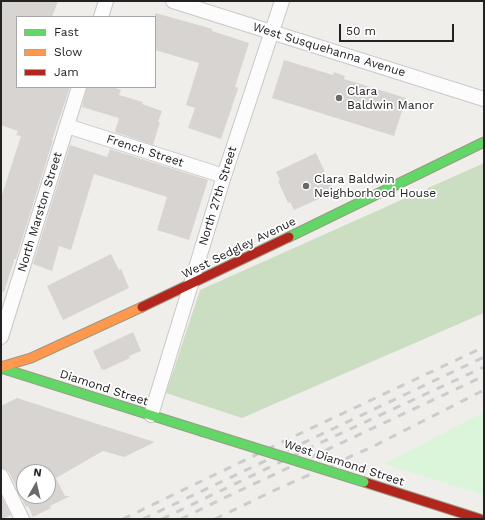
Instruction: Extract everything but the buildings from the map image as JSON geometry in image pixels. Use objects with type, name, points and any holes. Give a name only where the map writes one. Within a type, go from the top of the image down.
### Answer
[{"type":"street","points":[[101,16],[106,1]]},
{"type":"street","name":"West Susquehanna Avenue","points":[[173,1],[484,99]]},
{"type":"street","name":"North 27th Street","points":[[151,415],[224,176],[282,1]]},
{"type":"street","name":"North Marston Street","points":[[1,337],[80,88]]},
{"type":"street","name":"French Street","points":[[67,126],[224,176]]},
{"type":"street","name":"West Sedgley Avenue","points":[[1,368],[31,358],[191,285],[484,142]]},
{"type":"street","name":"Diamond Street","points":[[1,368],[200,431]]},
{"type":"street","name":"West Diamond Street","points":[[200,431],[480,519]]},
{"type":"street","points":[[1,476],[22,519]]},
{"type":"green space","points":[[484,163],[484,313],[242,418],[166,393],[200,290]]},
{"type":"green space","points":[[484,412],[484,495],[384,464]]},
{"type":"railway","points":[[123,519],[484,347]]},
{"type":"railway","points":[[143,519],[484,357]]},
{"type":"railway","points":[[162,519],[320,443],[484,367]]},
{"type":"railway","points":[[181,519],[484,376]]},
{"type":"railway","points":[[215,519],[275,490],[372,447],[484,390]]},
{"type":"traffic: fast","points":[[289,237],[484,142]]},
{"type":"traffic: fast","points":[[1,368],[201,431]]},
{"type":"traffic: fast","points":[[201,431],[364,482]]},
{"type":"traffic: slow","points":[[1,367],[31,358],[142,307]]},
{"type":"traffic: jam","points":[[142,307],[289,237]]},
{"type":"traffic: jam","points":[[364,482],[480,519]]},
{"type":"place","name":"Clara Baldwin Manor","points":[[339,98]]},
{"type":"place","name":"Clara Baldwin Neighborhood House","points":[[306,186]]}]
